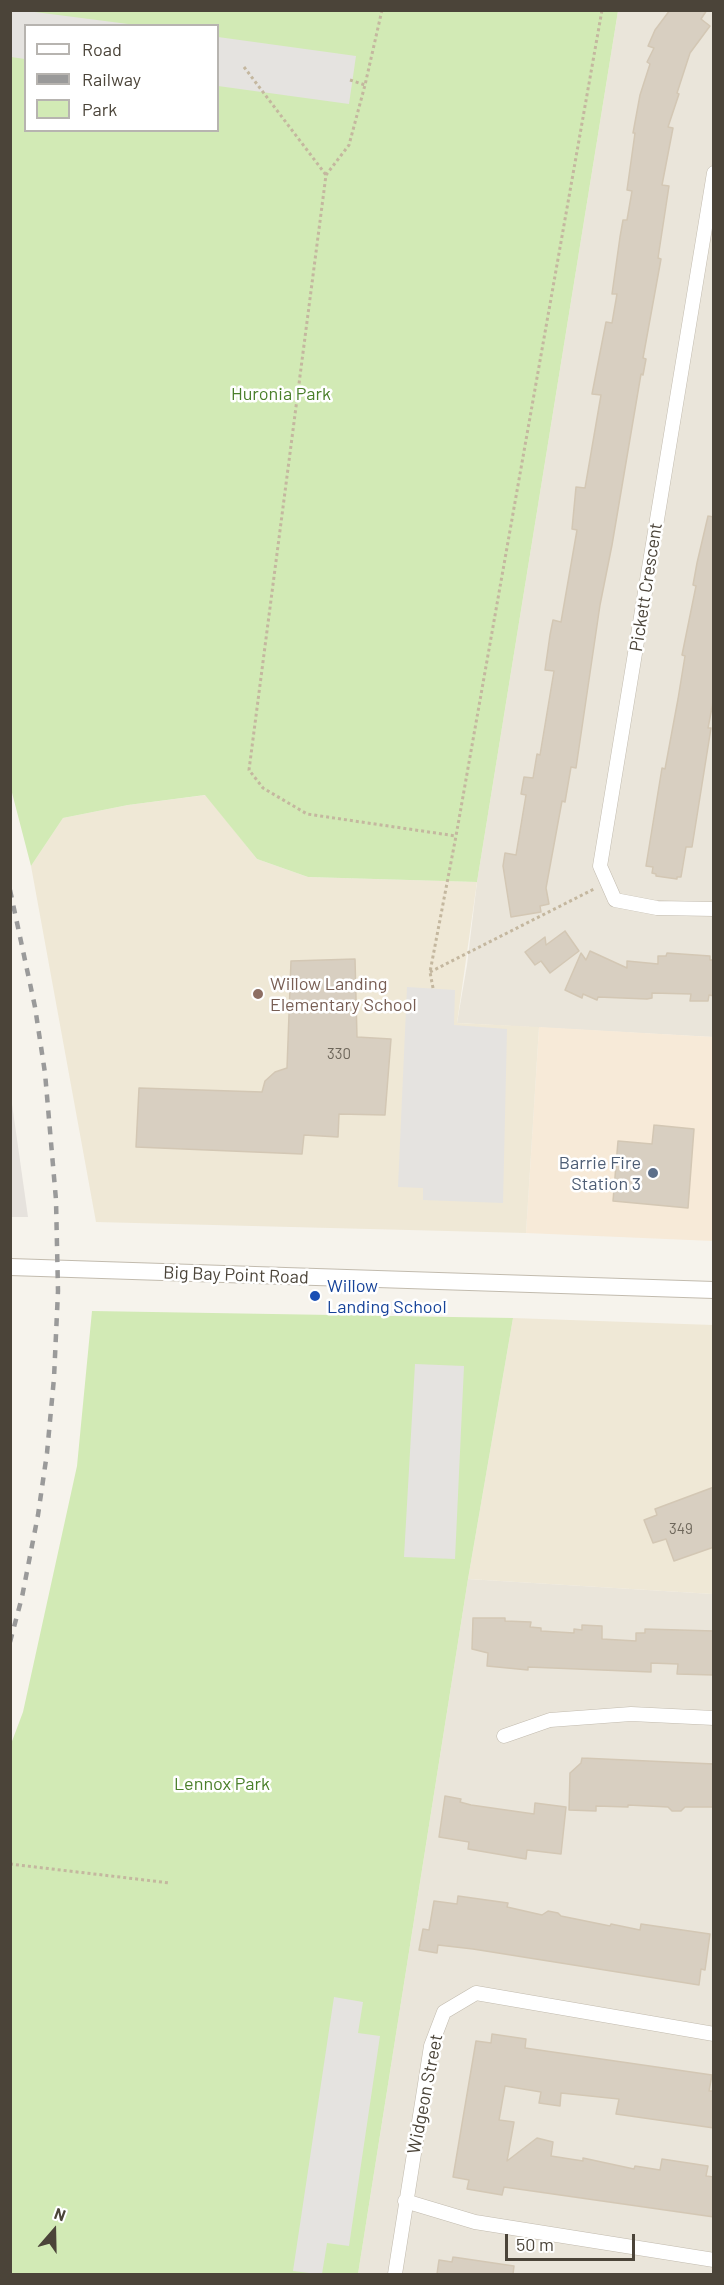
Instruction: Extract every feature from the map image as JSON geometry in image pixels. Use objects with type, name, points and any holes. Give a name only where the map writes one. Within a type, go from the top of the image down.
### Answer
[{"type":"street","name":"Pickett Crescent","points":[[607,883],[600,866],[714,172]]},
{"type":"street","points":[[607,883],[615,900],[657,908],[714,909]]},
{"type":"street","name":"Big Bay Point Road","points":[[10,1267],[714,1290]]},
{"type":"street","points":[[504,1736],[550,1720],[631,1714],[714,1718]]},
{"type":"street","name":"Widgeon Street","points":[[394,2274],[431,2046],[444,2012],[476,1993],[714,2034]]},
{"type":"street","points":[[405,2201],[475,2222],[714,2260]]},
{"type":"path","points":[[382,10],[349,145],[326,176],[249,770],[263,788],[307,814],[456,836]]},
{"type":"path","points":[[433,988],[430,972],[602,10]]},
{"type":"path","points":[[244,67],[326,176]]},
{"type":"path","points":[[350,80],[365,85]]},
{"type":"path","points":[[430,972],[607,883]]},
{"type":"path","points":[[10,1864],[170,1883]]},
{"type":"shaded area","points":[[11,10],[128,24],[24,24],[24,59],[11,57]]},
{"type":"shaded area","points":[[618,11],[713,11],[713,1037],[457,1023],[477,882]]},
{"type":"shaded area","points":[[219,37],[356,56],[349,104],[219,86]]},
{"type":"shaded area","name":"Willow Landing Elementary School","points":[[206,795],[257,859],[308,877],[477,882],[457,1023],[539,1027],[526,1233],[96,1222],[31,866],[63,818],[128,805]]},
{"type":"shaded area","points":[[407,987],[455,990],[454,1025],[507,1029],[503,1203],[423,1200],[423,1188],[398,1187]]},
{"type":"shaded area","points":[[539,1027],[713,1037],[713,1241],[526,1233]]},
{"type":"shaded area","points":[[11,1097],[28,1217],[11,1217]]},
{"type":"shaded area","points":[[513,1318],[713,1325],[713,1594],[468,1579]]},
{"type":"shaded area","points":[[415,1364],[464,1366],[455,1559],[404,1557]]},
{"type":"shaded area","points":[[468,1579],[713,1594],[713,2274],[358,2274]]},
{"type":"shaded area","points":[[334,1997],[363,2002],[358,2033],[380,2036],[349,2246],[327,2243],[322,2274],[317,2274],[293,2271]]},
{"type":"green space","name":"Huronia Park","points":[[10,11],[618,11],[477,882],[308,877],[257,859],[205,795],[128,805],[63,818],[31,866],[10,785]]},
{"type":"green space","name":"Lennox Park","points":[[92,1311],[513,1318],[468,1579],[358,2274],[11,2274],[11,1744],[23,1712],[77,1466]]},
{"type":"building","points":[[670,10],[707,10],[701,19],[710,26],[690,53],[668,127],[673,128],[662,185],[669,186],[658,258],[661,259],[643,358],[646,359],[643,375],[641,374],[600,605],[576,768],[571,767],[565,802],[562,801],[546,888],[549,904],[540,906],[541,912],[511,917],[503,866],[505,853],[516,855],[526,795],[521,794],[524,777],[533,778],[537,754],[540,755],[554,671],[545,670],[550,635],[553,620],[561,622],[577,530],[572,529],[576,487],[585,488],[601,395],[592,394],[606,322],[612,323],[617,294],[612,294],[623,220],[627,220],[632,191],[627,190],[635,133],[633,133],[640,95],[650,64],[647,62],[654,48],[648,46],[655,30]]},
{"type":"building","points":[[708,516],[714,517],[714,697],[692,847],[686,847],[681,877],[677,879],[656,876],[652,873],[653,867],[646,866],[662,768],[665,769],[678,699],[685,656],[682,655],[696,586],[693,585]]},
{"type":"building","points":[[565,931],[579,951],[550,973],[541,961],[535,965],[525,952],[545,937],[546,945]]},
{"type":"building","points":[[590,951],[627,968],[627,961],[658,964],[658,956],[666,956],[667,953],[710,956],[710,960],[714,960],[714,996],[709,995],[708,1001],[690,1001],[691,994],[652,993],[652,998],[647,999],[598,997],[597,1000],[583,994],[582,998],[565,990],[581,953],[586,960]]},
{"type":"building","points":[[355,959],[357,1037],[391,1039],[385,1115],[339,1114],[338,1137],[304,1135],[302,1154],[136,1147],[139,1088],[262,1092],[265,1081],[275,1072],[287,1068],[291,961]]},
{"type":"building","name":"Barrie Fire Station 3","points":[[654,1125],[694,1129],[688,1208],[613,1201],[618,1141],[652,1144]]},
{"type":"building","points":[[714,1487],[714,1547],[674,1561],[666,1539],[653,1543],[644,1520],[657,1515],[655,1509]]},
{"type":"building","points":[[473,1618],[505,1618],[505,1621],[531,1622],[530,1627],[541,1628],[541,1631],[574,1633],[574,1629],[582,1630],[582,1625],[602,1626],[602,1639],[636,1641],[636,1633],[645,1633],[645,1629],[714,1631],[714,1675],[677,1674],[678,1664],[651,1663],[651,1672],[528,1667],[528,1670],[487,1666],[488,1653],[472,1649]]},
{"type":"building","points":[[582,1758],[714,1764],[714,1807],[685,1807],[681,1811],[672,1811],[668,1807],[628,1805],[628,1807],[596,1806],[596,1811],[569,1810],[570,1773],[581,1763]]},
{"type":"building","points":[[445,1796],[461,1799],[460,1802],[471,1805],[534,1814],[535,1803],[566,1807],[561,1854],[527,1850],[526,1859],[468,1849],[469,1842],[439,1837]]},
{"type":"building","points":[[458,1896],[508,1903],[507,1907],[542,1915],[548,1911],[561,1916],[610,1926],[611,1924],[640,1930],[641,1924],[710,1934],[705,1970],[701,1969],[699,1985],[473,1949],[438,1945],[437,1953],[419,1950],[423,1929],[429,1930],[434,1901],[457,1904]]},
{"type":"building","points":[[492,2034],[526,2039],[525,2048],[712,2075],[709,2091],[714,2091],[714,2128],[616,2114],[619,2099],[561,2093],[560,2106],[539,2103],[541,2092],[505,2086],[499,2120],[514,2122],[507,2161],[537,2138],[553,2142],[551,2156],[583,2161],[583,2158],[634,2169],[635,2166],[660,2170],[662,2159],[708,2166],[706,2176],[714,2177],[714,2217],[504,2187],[502,2195],[467,2189],[469,2180],[453,2177],[476,2041],[491,2043]]},
{"type":"building","points":[[453,2257],[514,2266],[513,2274],[437,2274],[439,2260],[452,2262]]},
{"type":"railway","points":[[10,890],[35,1007],[45,1073],[56,1200],[58,1291],[54,1378],[47,1453],[22,1597],[10,1642]]},
{"type":"place","name":"Willow Landing Elementary School","points":[[258,994]]},
{"type":"place","name":"Barrie Fire Station 3","points":[[653,1173]]},
{"type":"place","name":"Willow Landing School","points":[[315,1296]]}]
